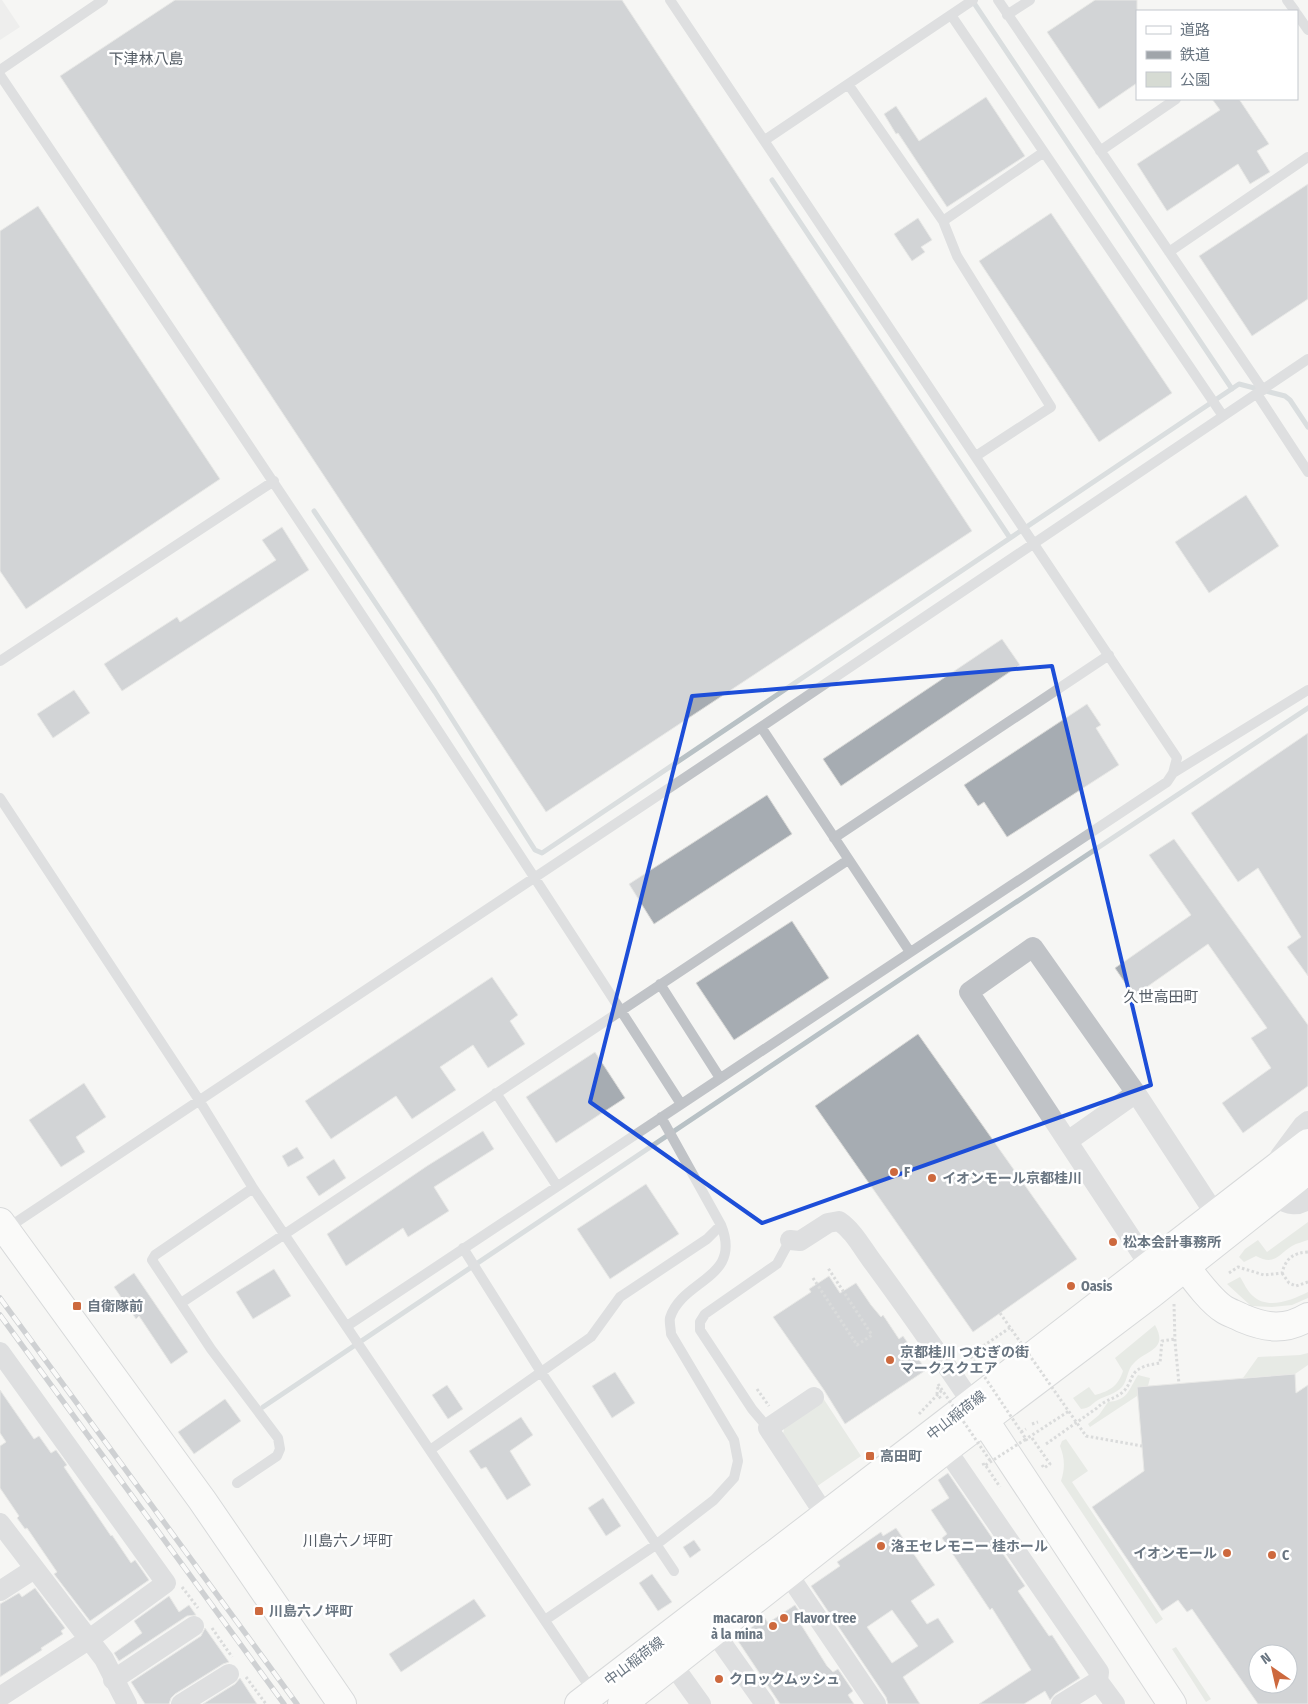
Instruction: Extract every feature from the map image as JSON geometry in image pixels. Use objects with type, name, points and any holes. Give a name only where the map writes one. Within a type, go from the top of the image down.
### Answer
[{"type":"main road","name":"中山稲荷線","points":[[586,1698],[825,1515],[978,1412],[1270,1185],[1308,1143]]},
{"type":"main road","name":"中山稲荷線","points":[[622,1704],[946,1449],[978,1412],[1149,1265],[1178,1257],[1215,1214],[1270,1185],[1308,1170]]},
{"type":"main road","points":[[3,1226],[202,1500],[342,1704]]},
{"type":"main road","points":[[1178,1257],[1206,1291],[1224,1309],[1269,1327],[1289,1326],[1308,1317]]},
{"type":"main road","points":[[978,1412],[1172,1704]]},
{"type":"street","points":[[1149,1265],[969,992],[1033,947],[1136,1093],[1215,1214]]},
{"type":"street","points":[[1068,1141],[1136,1093]]},
{"type":"street","points":[[1308,1122],[1304,1125],[1270,1185],[1286,1204],[1296,1206],[1308,1199]]},
{"type":"street","points":[[790,1240],[800,1241],[828,1223],[839,1221],[848,1227],[978,1412]]},
{"type":"street","points":[[0,1352],[166,1584],[88,1640],[0,1697]]},
{"type":"street","points":[[814,1397],[770,1418],[825,1515]]},
{"type":"street","points":[[946,1449],[1099,1672],[1098,1681],[1115,1704]]},
{"type":"street","points":[[0,1523],[104,1659],[113,1680],[127,1704]]},
{"type":"street","points":[[0,1591],[34,1569]]},
{"type":"street","points":[[788,1574],[876,1704]]},
{"type":"street","points":[[113,1680],[194,1626]]},
{"type":"street","points":[[714,1632],[764,1704]]},
{"type":"street","points":[[673,1665],[701,1704]]},
{"type":"street","points":[[182,1704],[229,1674]]},
{"type":"street","points":[[1061,1704],[1098,1681]]},
{"type":"lane","points":[[0,70],[103,0]]},
{"type":"lane","points":[[670,0],[1178,758],[1174,773]]},
{"type":"lane","points":[[765,140],[973,0]]},
{"type":"lane","points":[[998,0],[1169,252],[1260,392],[1308,472]]},
{"type":"lane","points":[[1008,15],[1030,0]]},
{"type":"lane","points":[[951,14],[1223,416]]},
{"type":"lane","points":[[1298,15],[1308,30]]},
{"type":"lane","points":[[0,75],[274,481],[535,877],[681,1104]]},
{"type":"lane","points":[[848,84],[943,221],[957,256],[1051,407],[976,456]]},
{"type":"lane","points":[[1100,151],[1175,100]]},
{"type":"lane","points":[[943,221],[1044,152]]},
{"type":"lane","points":[[1169,252],[1308,157]]},
{"type":"lane","points":[[3,1226],[199,1100],[761,727],[1308,359]]},
{"type":"lane","points":[[0,662],[274,481]]},
{"type":"lane","points":[[834,838],[1109,655]]},
{"type":"lane","points":[[347,1326],[1167,782],[1174,773],[1308,690]]},
{"type":"lane","points":[[761,727],[910,952]]},
{"type":"lane","points":[[0,798],[199,1100],[253,1188],[545,1620],[586,1698]]},
{"type":"lane","points":[[181,1303],[848,860]]},
{"type":"lane","points":[[660,984],[720,1078]]},
{"type":"lane","points":[[496,1094],[557,1186]]},
{"type":"lane","points":[[545,1620],[657,1544],[714,1500],[734,1478],[738,1461],[734,1440],[671,1334],[670,1318],[680,1302],[718,1269],[724,1256],[727,1239],[661,1117]]},
{"type":"lane","points":[[237,1483],[277,1456],[280,1449],[278,1438],[211,1350],[152,1260],[154,1255],[253,1188]]},
{"type":"lane","points":[[430,1450],[591,1337],[620,1297],[707,1239],[721,1225]]},
{"type":"lane","points":[[770,1418],[752,1409],[700,1330],[700,1322],[705,1314],[777,1264],[790,1240]]},
{"type":"lane","points":[[463,1248],[541,1372],[674,1571]]},
{"type":"path","points":[[1308,1252],[1294,1253],[1284,1264],[1282,1273],[1289,1283],[1296,1286],[1308,1282]]},
{"type":"path","points":[[1229,1273],[1238,1267],[1264,1275],[1282,1273]]},
{"type":"path","points":[[813,1278],[857,1344],[872,1335],[828,1268]]},
{"type":"path","points":[[1174,1304],[1179,1384]]},
{"type":"path","points":[[1000,1313],[1086,1436],[1142,1446]]},
{"type":"path","points":[[1011,1327],[970,1355],[1026,1439]]},
{"type":"path","points":[[1046,1444],[1097,1408],[1102,1402],[1117,1396],[1125,1390],[1134,1373],[1144,1366],[1160,1363],[1162,1341],[1175,1339]]},
{"type":"path","points":[[945,1404],[937,1393],[938,1384],[991,1462]]},
{"type":"path","points":[[755,1386],[770,1418]]},
{"type":"path","points":[[919,1414],[942,1390]]},
{"type":"path","points":[[1004,1494],[984,1464],[984,1466],[991,1462],[1069,1411]]},
{"type":"path","points":[[1032,1424],[1038,1422]]},
{"type":"path","points":[[1021,1432],[1026,1429]]},
{"type":"path","points":[[1032,1438],[1050,1464],[1044,1468]]},
{"type":"highlighted area","points":[[1052,666],[1151,1085],[762,1223],[590,1102],[692,696]]},
{"type":"shaded area","points":[[0,0],[2,0],[20,27],[0,40]]},
{"type":"green space","points":[[1308,1222],[1308,1240],[1292,1246],[1276,1258],[1267,1260],[1256,1256],[1244,1262],[1239,1257],[1245,1249],[1258,1240],[1267,1252]]},
{"type":"green space","points":[[1240,1277],[1251,1294],[1259,1300],[1273,1303],[1280,1302],[1308,1292],[1308,1298],[1292,1305],[1272,1307],[1251,1306],[1227,1284]]},
{"type":"green space","points":[[1155,1325],[1159,1333],[1158,1345],[1132,1365],[1122,1387],[1089,1407],[1081,1409],[1073,1398],[1089,1387],[1095,1395],[1113,1387],[1119,1381],[1123,1371],[1115,1358]]},
{"type":"green space","points":[[1308,1353],[1308,1365],[1295,1374],[1243,1378],[1258,1357]]},
{"type":"green space","points":[[1138,1375],[1150,1378],[1148,1386],[1137,1387],[1137,1396],[1090,1427],[1088,1424],[1099,1415],[1108,1402],[1124,1397]]},
{"type":"green space","points":[[823,1398],[861,1456],[816,1487],[782,1438],[785,1425]]},
{"type":"green space","points":[[1066,1439],[1088,1471],[1072,1482],[1163,1619],[1156,1624],[1061,1481],[1064,1464],[1060,1446],[1062,1441]]},
{"type":"green space","points":[[1176,1647],[1211,1699],[1206,1702],[1172,1649]]},
{"type":"building","points":[[175,0],[622,0],[972,531],[546,812],[60,76]]},
{"type":"building","points":[[1095,0],[1137,0],[1136,84],[1099,109],[1047,32]]},
{"type":"building","points":[[986,97],[1025,156],[947,207],[884,114],[896,106],[919,141]]},
{"type":"building","points":[[1213,100],[1240,100],[1269,144],[1257,151],[1270,172],[1250,184],[1238,164],[1167,211],[1137,164],[1220,110]]},
{"type":"building","points":[[1308,184],[1308,299],[1252,336],[1199,256]]},
{"type":"building","points":[[38,206],[220,479],[26,609],[0,571],[0,231]]},
{"type":"building","points":[[1051,213],[1172,393],[1099,442],[979,261]]},
{"type":"building","points":[[918,218],[932,240],[921,247],[925,252],[912,261],[894,234]]},
{"type":"building","points":[[1246,495],[1279,546],[1209,593],[1175,542]]},
{"type":"building","points":[[282,527],[309,570],[122,691],[104,664],[177,617],[180,622],[276,560],[262,540]]},
{"type":"building","points":[[1002,639],[1020,665],[841,786],[823,759]]},
{"type":"building","points":[[74,690],[90,713],[53,738],[37,714]]},
{"type":"building","points":[[1087,704],[1101,725],[1096,728],[1119,765],[1007,837],[984,802],[978,806],[964,785]]},
{"type":"building","points":[[1308,733],[1308,976],[1287,947],[1301,937],[1258,868],[1238,882],[1191,813]]},
{"type":"building","points":[[767,795],[792,834],[654,924],[629,884]]},
{"type":"building","points":[[1174,839],[1308,1025],[1308,1086],[1243,1133],[1222,1103],[1271,1068],[1251,1038],[1267,1028],[1208,944],[1134,996],[1115,968],[1191,915],[1149,855]]},
{"type":"building","points":[[792,921],[829,978],[734,1040],[696,983]]},
{"type":"building","points":[[492,977],[518,1015],[510,1021],[525,1044],[488,1068],[473,1045],[440,1067],[456,1090],[412,1119],[396,1096],[331,1139],[305,1101]]},
{"type":"building","points":[[918,1034],[1077,1259],[973,1332],[815,1106]]},
{"type":"building","points":[[595,1052],[625,1098],[556,1143],[526,1097]]},
{"type":"building","points":[[84,1083],[106,1117],[76,1137],[85,1152],[61,1167],[29,1120]]},
{"type":"building","points":[[483,1131],[494,1149],[434,1187],[449,1211],[408,1237],[403,1228],[346,1266],[327,1234],[427,1166]]},
{"type":"building","points":[[297,1147],[304,1158],[288,1167],[282,1156]]},
{"type":"building","points":[[334,1159],[346,1178],[319,1196],[306,1177]]},
{"type":"building","points":[[646,1184],[679,1234],[610,1279],[577,1229]]},
{"type":"building","points":[[274,1269],[291,1296],[253,1319],[236,1292]]},
{"type":"building","points":[[134,1273],[188,1352],[171,1364],[139,1316],[136,1319],[114,1287]]},
{"type":"building","name":"京都桂川 つむぎの街 マークスクエア","points":[[829,1276],[840,1293],[856,1283],[881,1317],[883,1315],[899,1339],[903,1336],[926,1370],[845,1424],[824,1390],[773,1317],[811,1292],[809,1289]]},
{"type":"building","points":[[615,1372],[635,1403],[612,1418],[592,1386]]},
{"type":"building","name":"イオンモール","points":[[1295,1374],[1296,1393],[1308,1385],[1308,1704],[1258,1704],[1251,1694],[1298,1694],[1298,1644],[1248,1644],[1248,1690],[1192,1609],[1187,1612],[1178,1600],[1162,1611],[1092,1507],[1144,1471],[1137,1387]]},
{"type":"building","points":[[447,1385],[463,1409],[448,1419],[432,1395]]},
{"type":"building","points":[[0,1390],[34,1439],[39,1436],[51,1453],[56,1450],[67,1465],[64,1467],[111,1536],[131,1563],[135,1560],[149,1580],[90,1621],[54,1574],[57,1572],[27,1528],[25,1529],[17,1518],[19,1516],[0,1488],[0,1446],[6,1442],[0,1433]]},
{"type":"building","points":[[225,1399],[241,1421],[194,1454],[178,1432]]},
{"type":"building","points":[[521,1417],[533,1435],[510,1451],[531,1485],[507,1500],[486,1467],[481,1469],[469,1451]]},
{"type":"building","points":[[948,1473],[1025,1586],[1018,1591],[1049,1636],[1052,1635],[1080,1678],[1055,1694],[1050,1700],[1045,1691],[1024,1704],[979,1704],[1031,1670],[992,1608],[990,1610],[942,1538],[947,1534],[931,1510],[949,1498],[938,1480]]},
{"type":"building","points":[[603,1498],[621,1526],[606,1536],[588,1508]]},
{"type":"building","points":[[896,1528],[935,1585],[911,1601],[927,1624],[938,1618],[954,1642],[903,1677],[920,1704],[888,1704],[886,1697],[811,1586],[840,1566],[837,1562],[881,1532],[883,1536]],"holes":[[[892,1610],[918,1646],[892,1663],[867,1627]]]},
{"type":"building","points":[[694,1540],[701,1550],[690,1558],[683,1547]]},
{"type":"building","points":[[652,1574],[672,1602],[658,1611],[639,1583]]},
{"type":"building","points":[[35,1588],[65,1628],[61,1631],[63,1634],[0,1677],[0,1604],[19,1593],[22,1597]]},
{"type":"building","points":[[169,1596],[179,1612],[189,1605],[196,1615],[187,1616],[119,1661],[114,1653],[142,1633],[134,1621]]},
{"type":"building","points":[[474,1599],[486,1616],[401,1672],[389,1654]]},
{"type":"building","points":[[795,1605],[805,1620],[800,1623],[827,1666],[833,1672],[838,1669],[853,1691],[848,1695],[854,1704],[780,1704],[736,1638],[765,1618],[768,1623]]},
{"type":"building","points":[[205,1628],[229,1662],[175,1694],[169,1704],[145,1704],[131,1682],[201,1636]]},
{"type":"building","points":[[240,1678],[257,1704],[203,1704],[235,1684]]},
{"type":"waterway","points":[[972,0],[1232,389]]},
{"type":"waterway","points":[[772,180],[1010,538]]},
{"type":"waterway","points":[[314,511],[435,692],[535,850],[542,853],[1239,384],[1285,396],[1290,400],[1308,427]]},
{"type":"waterway","points":[[263,1407],[1308,708]]},
{"type":"railway","points":[[0,1298],[297,1704]]},
{"type":"railway","points":[[0,1315],[284,1704]]},
{"type":"place","name":"F","points":[[894,1172]]},
{"type":"place","name":"イオンモール京都桂川","points":[[932,1178]]},
{"type":"place","name":"松本会計事務所","points":[[1113,1242]]},
{"type":"place","name":"Oasis","points":[[1071,1286]]},
{"type":"place","name":"自衛隊前","points":[[77,1306]]},
{"type":"place","name":"京都桂川 つむぎの街 マークスクエア","points":[[890,1360]]},
{"type":"place","name":"高田町","points":[[870,1456]]},
{"type":"place","name":"洛王セレモニー 桂ホール","points":[[881,1546]]},
{"type":"place","name":"イオンモール","points":[[1227,1553]]},
{"type":"place","name":"C","points":[[1272,1555]]},
{"type":"place","name":"川島六ノ坪町","points":[[259,1611]]},
{"type":"place","name":"Flavor tree","points":[[784,1618]]},
{"type":"place","name":"macaron à la mina","points":[[773,1626]]},
{"type":"place","name":"クロックムッシュ","points":[[719,1679]]},
{"type":"district","name":"下津林八島","points":[[146,59]]},
{"type":"district","name":"久世高田町","points":[[1161,997]]},
{"type":"district","name":"川島六ノ坪町","points":[[348,1541]]}]
